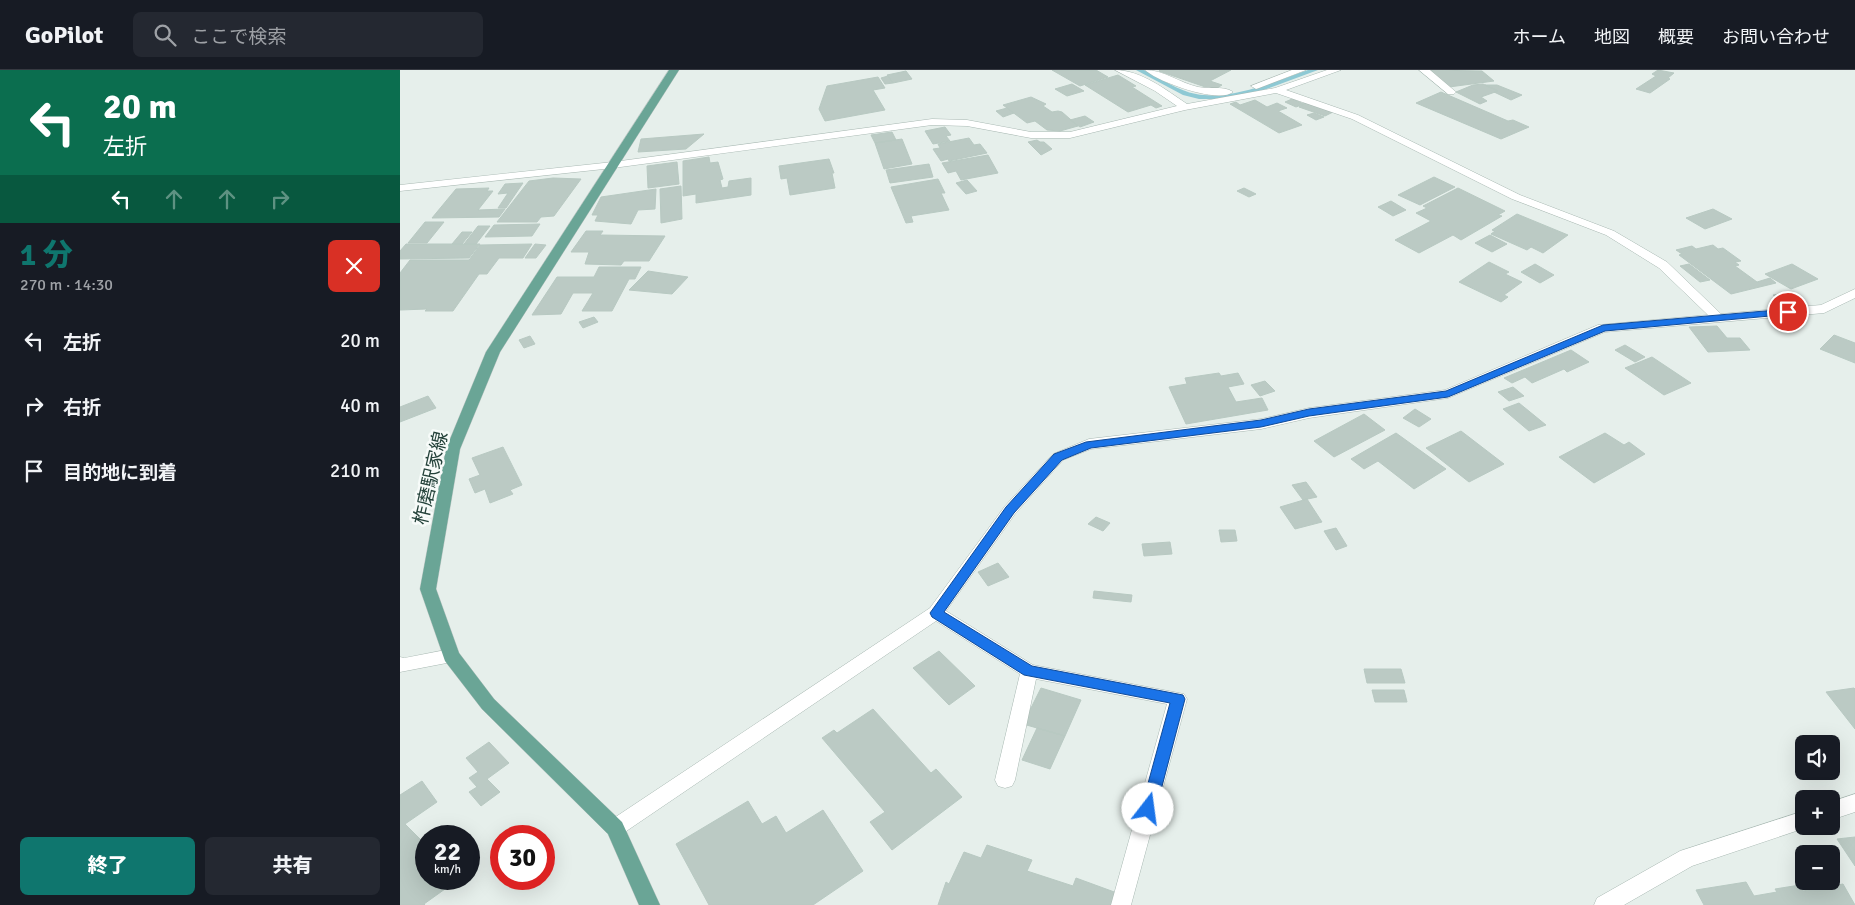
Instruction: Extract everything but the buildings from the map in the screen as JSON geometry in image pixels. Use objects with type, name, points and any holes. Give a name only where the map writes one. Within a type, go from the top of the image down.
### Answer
[{"type":"main road","name":"柞磨駅家線","points":[[650,905],[615,828],[488,704],[451,656],[428,589],[453,449],[493,352],[674,70]]},
{"type":"street","points":[[1120,70],[1158,88],[1185,107]]},
{"type":"street","points":[[1150,70],[1179,85],[1202,92],[1226,92],[1254,86],[1295,71],[1309,78]]},
{"type":"street","points":[[400,188],[612,165],[932,122],[967,123],[1030,135],[1070,135],[1185,107],[1277,90],[1336,70]]},
{"type":"street","points":[[1424,70],[1450,92]]},
{"type":"street","points":[[1277,90],[1355,117],[1516,197],[1610,233],[1663,265],[1718,318]]},
{"type":"street","points":[[615,828],[936,613],[1016,503],[1058,457],[1090,444],[1261,424],[1309,413],[1448,394],[1603,328],[1824,309],[1855,293]]},
{"type":"street","points":[[936,613],[1029,671],[1178,699],[1121,905]]},
{"type":"street","points":[[400,664],[402,666],[451,656]]},
{"type":"street","points":[[1005,780],[1029,671]]},
{"type":"street","points":[[1840,808],[1855,803]]},
{"type":"street","points":[[1604,905],[1687,858],[1795,823]]},
{"type":"waterway","points":[[1139,70],[1169,86],[1199,97],[1229,96],[1243,93],[1273,85],[1315,70]]},
{"type":"route","points":[[1148,809],[1178,699],[1029,671],[936,613],[1010,510],[1058,457],[1090,444],[1261,424],[1309,413],[1448,394],[1603,328],[1788,312]]}]
